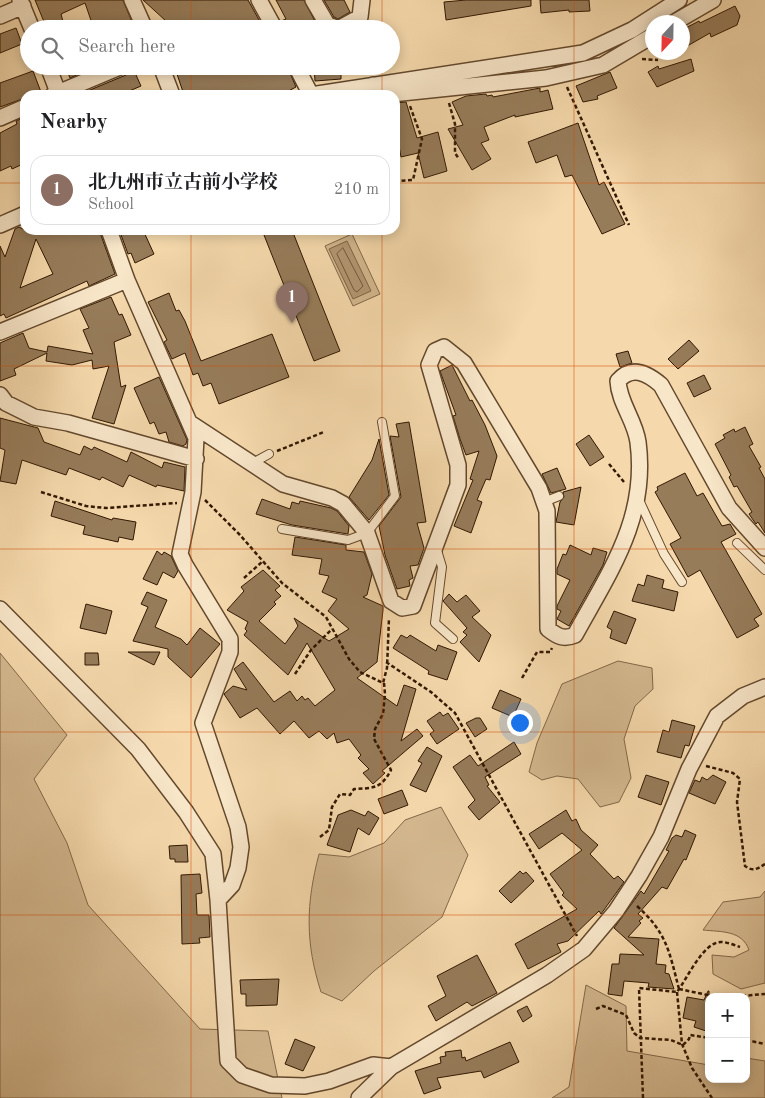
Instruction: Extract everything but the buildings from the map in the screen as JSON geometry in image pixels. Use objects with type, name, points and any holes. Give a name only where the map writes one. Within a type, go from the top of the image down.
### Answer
[{"type":"street","points":[[132,0],[141,20]]},
{"type":"street","points":[[259,0],[270,20]]},
{"type":"street","points":[[312,0],[324,20]]},
{"type":"street","points":[[354,20],[360,17],[362,0]]},
{"type":"street","points":[[342,90],[583,53],[632,30],[678,0]]},
{"type":"street","points":[[687,15],[713,0]]},
{"type":"street","points":[[0,16],[22,3],[29,20]]},
{"type":"street","points":[[400,93],[561,74],[603,65],[645,40]]},
{"type":"street","points":[[51,75],[56,90]]},
{"type":"street","points":[[66,90],[101,75]]},
{"type":"street","points":[[164,75],[170,90]]},
{"type":"street","points":[[301,75],[308,90]]},
{"type":"street","points":[[373,85],[379,90]]},
{"type":"street","points":[[0,118],[20,109]]},
{"type":"street","points":[[0,224],[20,216]]},
{"type":"street","points":[[110,235],[127,280],[196,438],[192,495],[180,554],[184,565],[230,639],[230,652],[203,723],[238,827],[241,847],[238,868],[232,885],[218,900]]},
{"type":"street","points":[[0,332],[127,280]]},
{"type":"street","points":[[190,423],[283,484],[332,498],[343,504],[367,533],[393,602],[402,608],[413,606],[458,484],[458,465],[429,365],[435,351],[444,347],[464,363],[539,488],[547,511],[549,557],[548,629],[560,637],[568,638],[575,635],[627,537],[636,512],[640,478],[638,440],[618,395],[618,381],[624,373],[633,371],[649,374],[661,385],[728,508],[765,548]]},
{"type":"street","points":[[0,395],[6,403],[34,417],[68,423],[196,459]]},
{"type":"street","points":[[0,609],[138,749],[186,812],[213,854],[218,900],[228,1061],[242,1074],[271,1085],[304,1086],[329,1081],[372,1065],[391,1067]]},
{"type":"street","points":[[358,1098],[391,1067],[547,975],[584,949],[626,896],[661,837],[692,762],[717,716],[743,696],[765,687]]},
{"type":"lane","points":[[282,529],[348,540],[367,533],[395,496],[382,422]]},
{"type":"lane","points":[[251,464],[269,454]]},
{"type":"lane","points":[[544,502],[560,496]]},
{"type":"lane","points":[[638,497],[664,554],[682,582]]},
{"type":"lane","points":[[737,544],[765,570]]},
{"type":"lane","points":[[436,546],[442,567],[435,623],[453,639]]},
{"type":"path","points":[[561,74],[629,225]]},
{"type":"path","points":[[445,88],[455,124],[455,153],[459,159]]},
{"type":"path","points":[[400,180],[413,180],[422,139],[406,92]]},
{"type":"path","points":[[269,454],[324,432]]},
{"type":"path","points":[[41,492],[86,506],[106,508],[192,495],[240,535],[282,583],[326,617],[349,659],[360,672],[377,682],[383,681]]},
{"type":"path","points":[[244,578],[263,561]]},
{"type":"path","points":[[320,837],[329,830],[332,807],[340,794],[350,795],[354,789],[376,787],[385,781],[391,770],[374,739],[375,729],[383,714],[385,694],[383,681],[387,668],[389,615],[393,602]]},
{"type":"path","points":[[295,674],[312,650],[332,629]]},
{"type":"path","points":[[522,678],[537,652],[550,652],[560,637]]},
{"type":"path","points":[[386,662],[431,692],[455,713],[584,949]]},
{"type":"path","points":[[692,762],[733,773],[740,779],[737,802],[745,866],[750,870],[757,869],[765,864]]},
{"type":"path","points":[[626,896],[650,918],[661,932],[667,943],[679,989]]},
{"type":"path","points":[[712,1098],[692,1068],[683,1045],[677,992],[704,951],[712,944],[720,942],[740,947]]},
{"type":"path","points":[[643,1098],[639,988],[677,992]]},
{"type":"path","points":[[679,989],[705,994]]},
{"type":"path","points":[[750,995],[765,994]]},
{"type":"path","points":[[596,1009],[603,1006],[626,1015],[634,1032],[640,1038],[671,1040],[683,1045]]},
{"type":"path","points":[[683,1045],[690,1039],[690,1034],[705,1037]]},
{"type":"path","points":[[750,1041],[765,1044]]},
{"type":"shaded area","points":[[352,235],[380,294],[353,306],[325,246]]},
{"type":"shaded area","points":[[0,653],[67,735],[34,779],[67,843],[88,905],[200,1029],[268,1031],[282,1098],[0,1098]]},
{"type":"shaded area","points":[[618,661],[652,668],[653,689],[635,706],[624,739],[631,778],[619,802],[600,807],[578,779],[557,776],[542,780],[529,772],[537,743],[562,684]]},
{"type":"shaded area","points":[[441,807],[468,855],[442,917],[374,971],[342,1001],[321,992],[312,956],[309,923],[312,890],[319,854],[349,857],[384,843],[405,820]]},
{"type":"shaded area","points":[[765,891],[765,983],[741,989],[713,974],[712,955],[734,957],[749,950],[746,943],[730,933],[703,930],[723,902],[760,897]]},
{"type":"shaded area","points":[[586,985],[626,1006],[627,1051],[705,1064],[705,1083],[750,1083],[750,1059],[765,1061],[765,1098],[552,1098],[569,1087]]},
{"type":"water","points":[[347,241],[371,291],[353,299],[329,249]]},
{"type":"place","name":"北九州市立古前小学校","points":[[292,323]]}]
